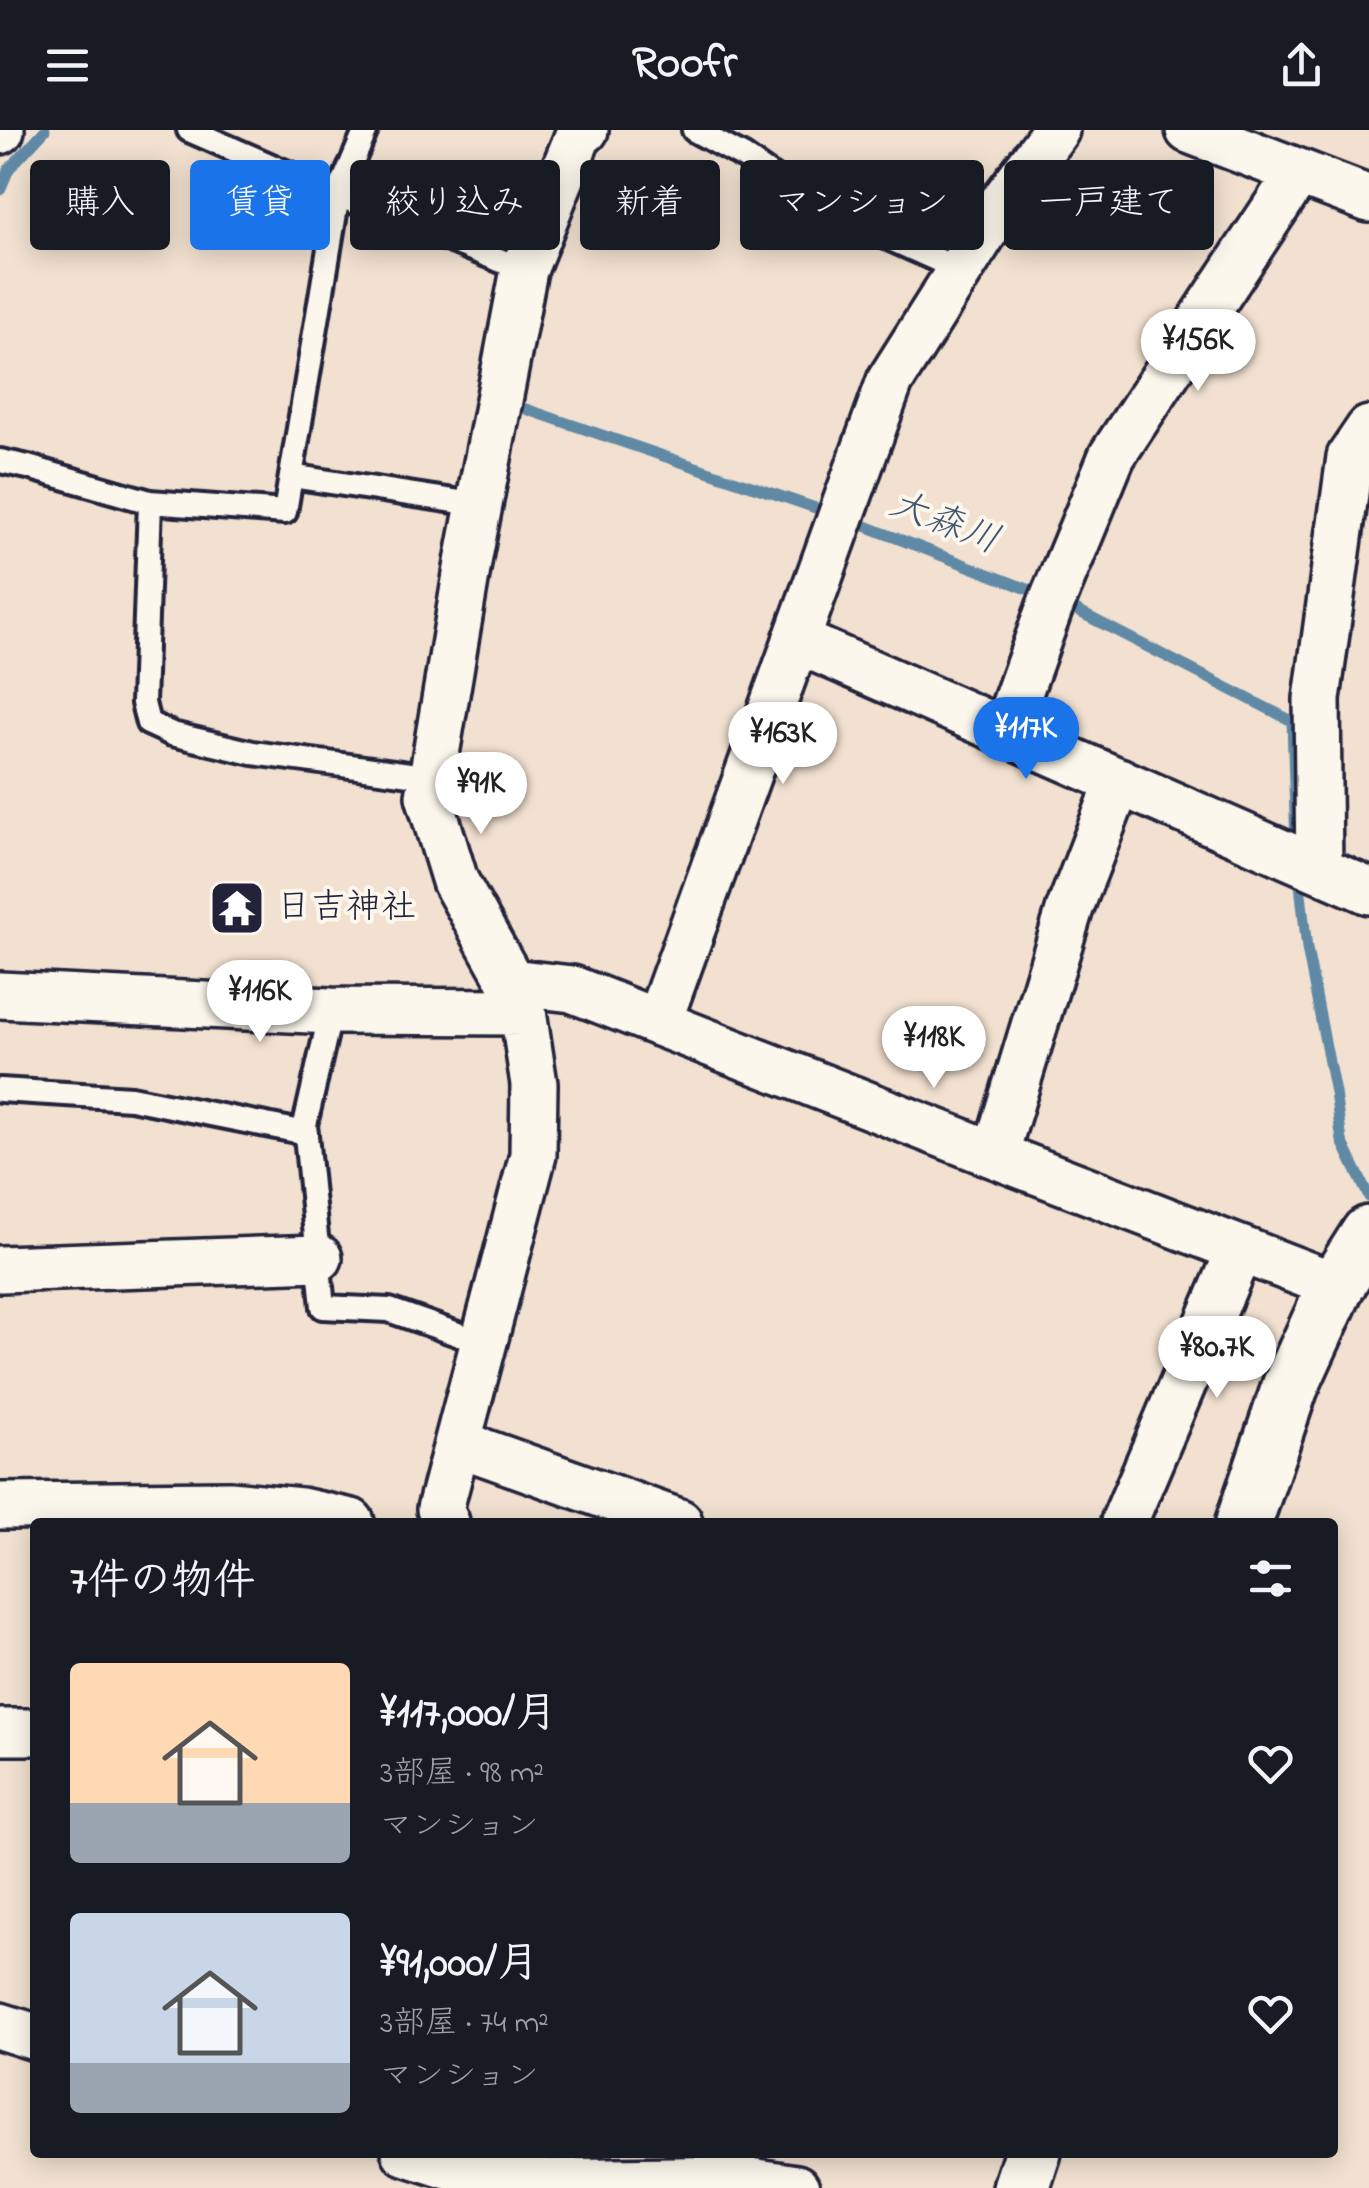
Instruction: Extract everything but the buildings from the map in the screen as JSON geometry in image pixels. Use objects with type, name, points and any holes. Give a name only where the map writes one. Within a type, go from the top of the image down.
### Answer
[{"type":"main road","points":[[1245,1518],[1290,1387],[1336,1286],[1369,1234]]},
{"type":"main road","points":[[1021,2188],[1031,2158]]},
{"type":"street","points":[[444,1518],[440,1510],[533,1155],[534,1084],[517,997],[455,881],[429,796],[524,270],[578,136],[585,130]]},
{"type":"street","points":[[658,1023],[890,380],[1003,202],[1056,130]]},
{"type":"street","points":[[1189,130],[1369,199]]},
{"type":"street","points":[[1005,732],[1112,456],[1299,172]]},
{"type":"street","points":[[1305,863],[1317,699],[1350,457],[1369,429]]},
{"type":"street","points":[[796,640],[1369,891]]},
{"type":"street","points":[[995,1156],[1070,908],[1118,782]]},
{"type":"street","points":[[0,995],[330,1011],[572,989],[1336,1286]]},
{"type":"street","points":[[1126,1518],[1240,1250]]},
{"type":"street","points":[[0,1269],[319,1258]]},
{"type":"street","points":[[458,1443],[669,1518]]},
{"type":"street","points":[[0,1506],[230,1504],[333,1518]]},
{"type":"street","points":[[0,1732],[30,1732]]},
{"type":"street","points":[[0,2026],[30,2035]]},
{"type":"street","points":[[425,2158],[467,2171],[547,2182],[742,2166],[796,2188]]},
{"type":"lane","points":[[188,130],[338,196],[524,270]]},
{"type":"lane","points":[[0,461],[150,502],[285,512],[338,196],[366,130]]},
{"type":"lane","points":[[694,130],[744,157],[810,203],[960,270]]},
{"type":"lane","points":[[291,476],[480,505]]},
{"type":"lane","points":[[150,502],[142,703],[148,723],[172,734],[253,753],[432,777]]},
{"type":"lane","points":[[330,1011],[305,1125],[323,1307],[389,1310],[483,1343]]},
{"type":"lane","points":[[0,1090],[131,1098],[306,1133]]},
{"type":"waterway","points":[[0,190],[9,169],[45,130]]},
{"type":"waterway","name":"大森川","points":[[513,409],[514,405],[833,514]]},
{"type":"waterway","name":"大森川","points":[[850,520],[1043,595]]},
{"type":"waterway","name":"大森川","points":[[1060,602],[1292,721],[1296,846]]},
{"type":"waterway","name":"大森川","points":[[1299,875],[1307,949],[1342,1141],[1369,1197]]},
{"type":"place","name":"日吉神社","points":[[237,908]]}]
